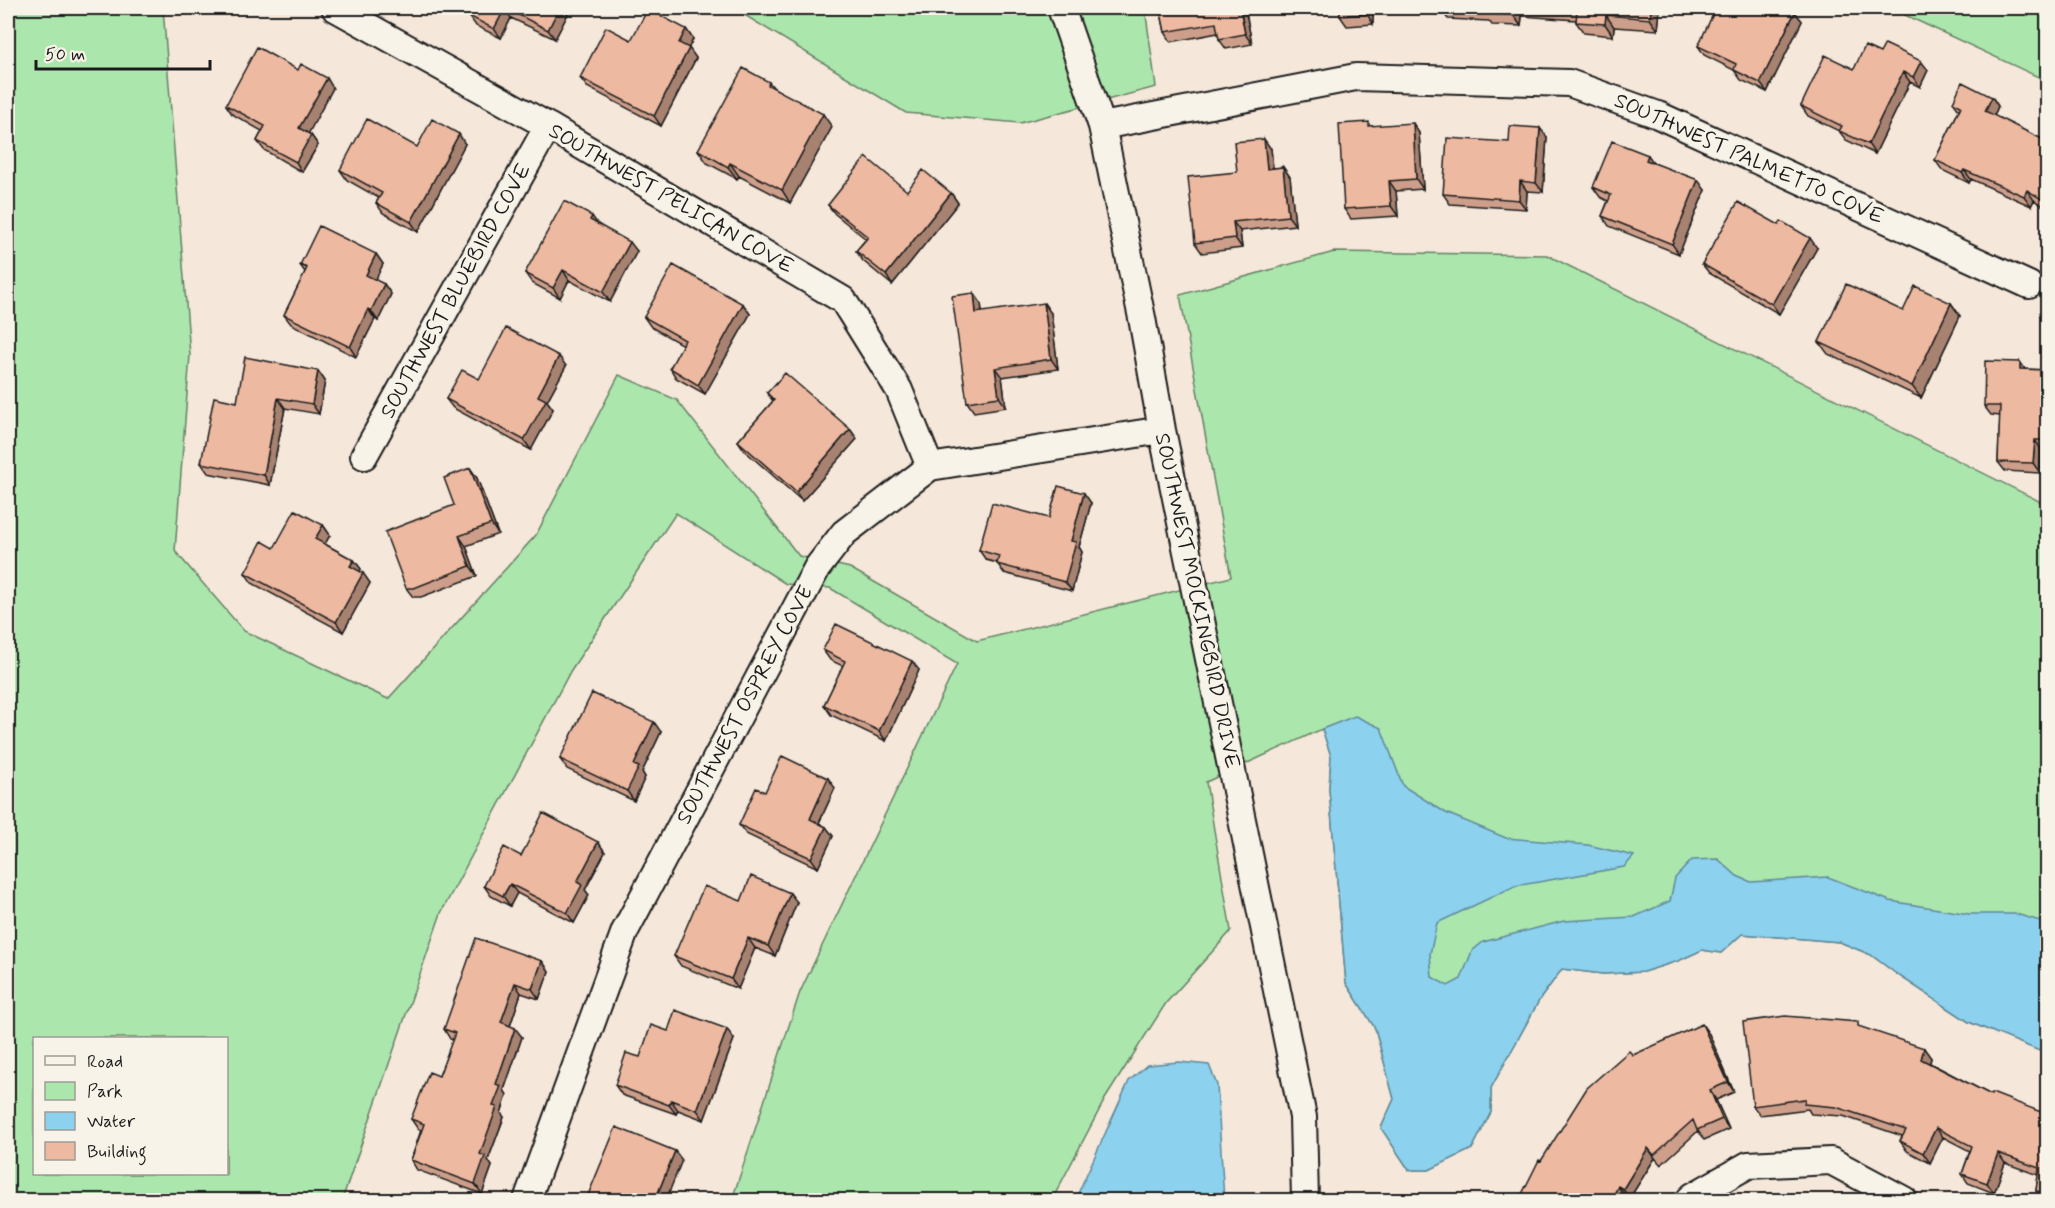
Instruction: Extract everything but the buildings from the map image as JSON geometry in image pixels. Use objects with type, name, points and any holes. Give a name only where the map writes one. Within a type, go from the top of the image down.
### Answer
[{"type":"street","name":"SOUTHWEST PELICAN COVE","points":[[335,8],[548,126],[843,300],[899,390],[930,467]]},
{"type":"street","name":"SOUTHWEST MOCKINGBIRD DRIVE","points":[[1061,8],[1102,126],[1142,318],[1162,429],[1303,1117],[1305,1200]]},
{"type":"street","name":"SOUTHWEST PALMETTO COVE","points":[[1102,126],[1356,77],[1569,83],[1658,115],[2029,285]]},
{"type":"street","name":"SOUTHWEST BLUEBIRD COVE","points":[[364,456],[548,126]]},
{"type":"street","name":"SOUTHWEST OSPREY COVE","points":[[527,1200],[625,931],[817,568],[844,532],[930,467],[1162,429]]},
{"type":"street","points":[[1689,1200],[1748,1165],[1831,1161],[1904,1200]]},
{"type":"green space","points":[[8,8],[163,8],[190,355],[175,551],[244,631],[388,699],[536,535],[619,375],[677,400],[799,556],[850,568],[977,641],[1231,577],[1180,295],[1334,252],[1547,255],[2047,505],[2047,1054],[1969,1022],[1871,955],[1840,942],[1742,934],[1721,953],[1702,950],[1678,961],[1643,972],[1603,974],[1562,969],[1540,999],[1491,1088],[1491,1112],[1472,1149],[1429,1170],[1409,1170],[1381,1128],[1394,1099],[1375,1028],[1346,983],[1329,789],[1331,756],[1322,729],[1206,782],[1231,931],[1166,1003],[1105,1099],[1052,1200],[732,1200],[800,992],[957,664],[830,588],[786,584],[676,513],[571,670],[441,913],[342,1200],[8,1200]]},
{"type":"green space","points":[[733,8],[1145,8],[1156,87],[1020,123],[906,113]]},
{"type":"green space","points":[[1890,8],[2047,8],[2047,81]]},
{"type":"water","points":[[1355,716],[1381,728],[1403,786],[1446,813],[1506,838],[1588,845],[1634,856],[1624,867],[1515,886],[1437,923],[1430,954],[1432,977],[1448,986],[1461,979],[1472,951],[1483,942],[1564,921],[1634,917],[1670,901],[1675,878],[1692,860],[1718,859],[1737,876],[1751,882],[1828,877],[1890,901],[1969,914],[2016,914],[2047,923],[2047,1054],[1969,1022],[1871,955],[1840,942],[1742,934],[1721,953],[1702,950],[1678,961],[1643,972],[1603,974],[1562,969],[1540,999],[1491,1088],[1491,1112],[1472,1149],[1429,1170],[1409,1170],[1381,1128],[1394,1099],[1375,1028],[1346,983],[1329,789],[1331,756],[1322,729]]},
{"type":"water","points":[[1179,1062],[1209,1065],[1217,1085],[1224,1200],[1075,1200],[1129,1081],[1147,1065]]}]
